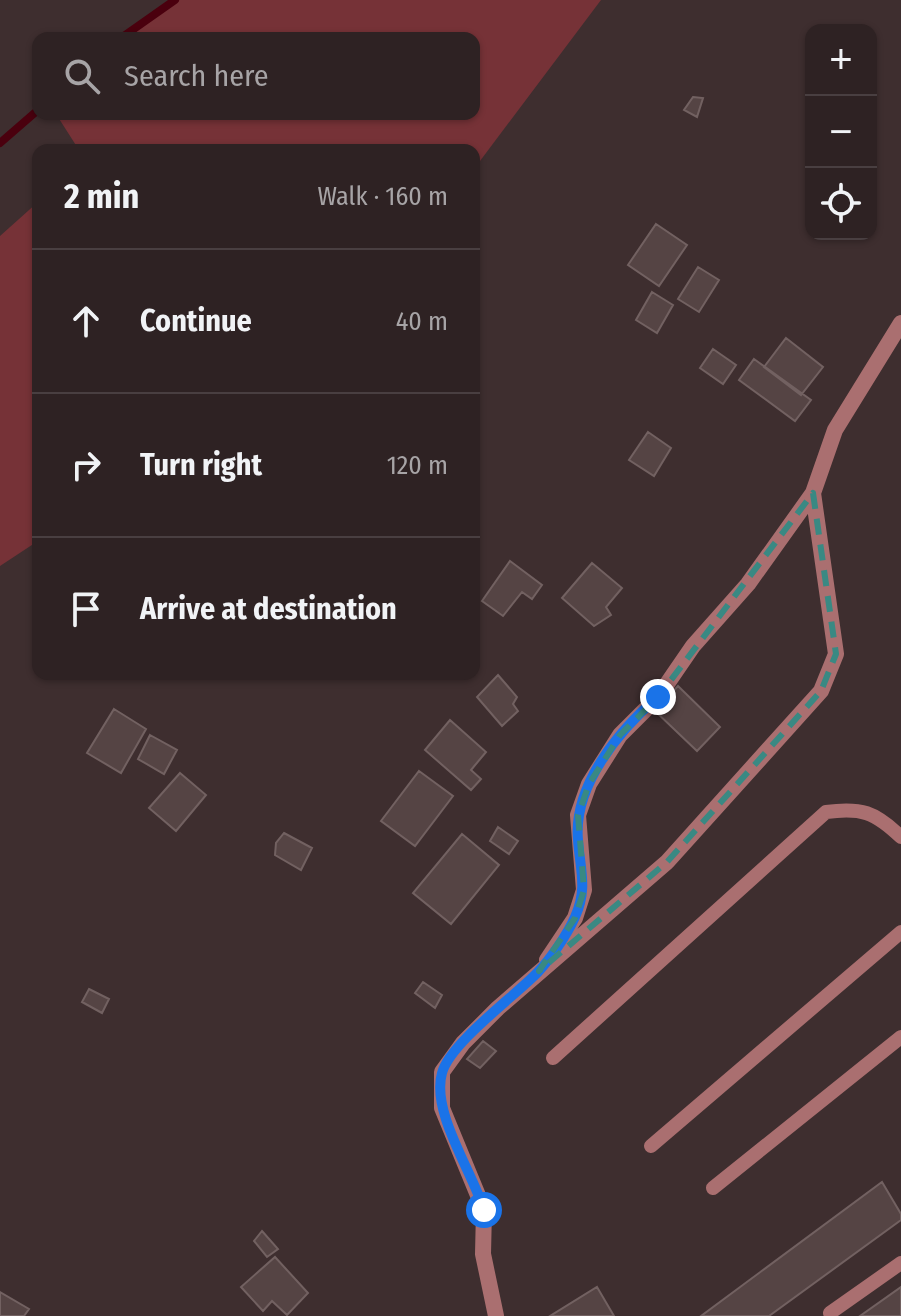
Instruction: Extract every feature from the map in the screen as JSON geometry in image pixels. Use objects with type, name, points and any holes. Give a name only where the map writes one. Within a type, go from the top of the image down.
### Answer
[{"type":"street","points":[[539,971],[575,918],[584,890],[578,815],[589,784],[620,735],[658,697],[693,646],[748,584],[813,493],[835,430],[901,323]]},
{"type":"street","points":[[496,1316],[483,1254],[484,1210],[475,1179],[442,1108],[442,1072],[463,1043],[539,971],[593,929],[667,862],[821,691],[836,654],[813,493]]},
{"type":"lane","points":[[553,1058],[826,812],[854,808],[883,820],[901,837]]},
{"type":"lane","points":[[651,1146],[901,932]]},
{"type":"lane","points":[[713,1188],[901,1037]]},
{"type":"lane","points":[[830,1313],[901,1263]]},
{"type":"highlighted area","points":[[813,493],[836,654],[821,691],[667,862],[539,971],[575,918],[584,890],[578,815],[589,784],[620,735],[658,697]]},
{"type":"shaded area","points":[[175,0],[601,0],[480,161],[480,144],[75,144],[60,120],[480,120],[480,32],[132,32]]},
{"type":"shaded area","points":[[32,207],[32,545],[0,566],[0,236]]},
{"type":"building","points":[[693,97],[703,98],[697,117],[684,110]]},
{"type":"building","points":[[656,224],[687,245],[659,286],[628,265]]},
{"type":"building","points":[[698,267],[719,280],[699,312],[678,299]]},
{"type":"building","points":[[652,292],[673,305],[657,333],[636,320]]},
{"type":"building","points":[[786,338],[823,367],[801,395],[764,367]]},
{"type":"building","points":[[713,349],[736,365],[723,384],[700,368]]},
{"type":"building","points":[[754,359],[811,400],[795,421],[739,380]]},
{"type":"building","points":[[648,432],[671,448],[654,476],[629,460]]},
{"type":"building","points":[[510,561],[542,585],[532,599],[522,592],[503,616],[482,601]]},
{"type":"building","points":[[592,563],[622,588],[606,607],[611,615],[594,626],[562,598]]},
{"type":"building","points":[[498,675],[517,697],[513,704],[518,711],[502,726],[477,697]]},
{"type":"building","points":[[678,686],[720,727],[697,751],[655,711]]},
{"type":"building","points":[[114,709],[146,729],[121,773],[87,753]]},
{"type":"building","points":[[450,720],[486,752],[471,770],[481,779],[471,790],[425,750]]},
{"type":"building","points":[[150,735],[177,750],[164,774],[138,759]]},
{"type":"building","points":[[419,771],[453,796],[415,846],[381,821]]},
{"type":"building","points":[[180,773],[206,795],[176,831],[149,808]]},
{"type":"building","points":[[498,827],[518,841],[509,854],[490,841]]},
{"type":"building","points":[[284,833],[312,848],[301,870],[275,855],[276,843]]},
{"type":"building","points":[[462,834],[499,865],[451,924],[413,893]]},
{"type":"building","points":[[423,982],[442,995],[435,1008],[415,993]]},
{"type":"building","points":[[89,989],[109,999],[102,1013],[82,1002]]},
{"type":"building","points":[[483,1041],[496,1051],[480,1068],[467,1059]]},
{"type":"building","points":[[882,1182],[901,1214],[901,1220],[769,1316],[701,1316]]},
{"type":"building","points":[[262,1231],[278,1249],[267,1257],[254,1241]]},
{"type":"building","points":[[275,1257],[308,1293],[287,1315],[272,1301],[263,1311],[241,1287]]},
{"type":"building","points":[[597,1287],[614,1316],[550,1316]]},
{"type":"building","points":[[901,1287],[901,1316],[860,1316]]},
{"type":"building","points":[[0,1292],[29,1309],[24,1316],[0,1316]]},
{"type":"waterway","points":[[130,32],[175,0]]},
{"type":"waterway","points":[[0,143],[32,115]]},
{"type":"route","points":[[484,1210],[475,1179],[442,1108],[442,1072],[463,1043],[539,971],[575,918],[584,890],[578,815],[589,784],[620,735],[658,697]]}]
